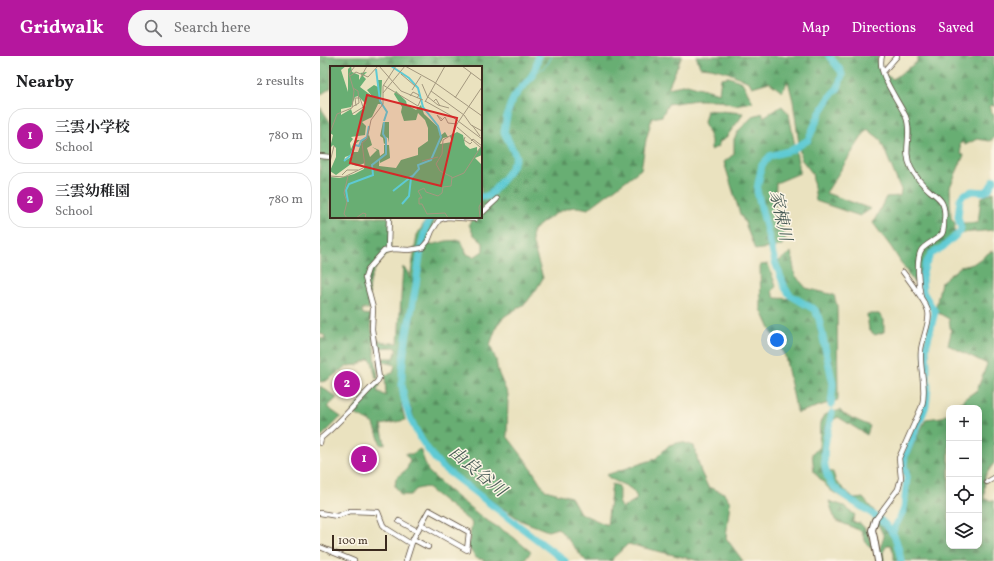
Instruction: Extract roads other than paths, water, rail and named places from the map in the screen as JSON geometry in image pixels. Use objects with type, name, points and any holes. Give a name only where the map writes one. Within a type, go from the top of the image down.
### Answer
[{"type":"street","points":[[882,56],[881,64],[883,72],[909,127],[906,152],[911,168],[921,182],[941,202],[944,211],[944,232],[925,247],[920,253],[918,264],[921,298]]},
{"type":"street","points":[[883,72],[897,56]]},
{"type":"street","points":[[320,156],[330,157]]},
{"type":"street","points":[[482,213],[497,199]]},
{"type":"street","points":[[388,250],[389,218]]},
{"type":"street","points":[[320,443],[321,438],[333,428],[357,401],[378,382],[379,378],[372,329],[373,308],[365,278],[368,269],[384,251],[422,248],[428,241],[439,220],[444,218]]},
{"type":"street","points":[[461,218],[476,218]]},
{"type":"street","points":[[878,561],[872,530],[876,518],[898,489],[901,478],[900,458],[924,398],[921,353],[928,313],[921,298],[903,272]]},
{"type":"street","points":[[987,482],[994,478]]},
{"type":"street","points":[[406,561],[412,542],[417,531],[421,524],[429,510],[469,532],[467,550],[421,524]]},
{"type":"street","points":[[320,513],[337,516],[350,511],[378,512],[386,530],[412,542],[428,547]]},
{"type":"street","points":[[399,521],[417,531]]},
{"type":"street","points":[[320,547],[354,561]]},
{"type":"waterway","name":"由良谷川","points":[[482,197],[489,196],[505,177],[514,162],[516,156],[504,132],[507,115],[513,99],[532,76],[537,64],[538,56]]},
{"type":"waterway","points":[[535,72],[541,70],[549,62],[552,56]]},
{"type":"waterway","name":"家棟川","points":[[829,56],[841,71],[842,75],[838,88],[832,94],[820,113],[808,140],[792,150],[770,156],[762,165],[757,191],[775,262],[785,288],[790,295],[815,310],[819,319],[833,384],[831,405]]},
{"type":"waterway","points":[[892,533],[904,509],[907,477],[904,465],[905,456],[926,406],[927,399],[928,388],[926,348],[935,312],[923,292],[922,277],[925,266],[931,254],[943,247],[960,232],[961,228],[958,217],[960,199],[963,195],[972,191],[985,192],[989,189],[994,180]]},
{"type":"waterway","name":"由良谷川","points":[[431,218],[425,232],[419,259],[403,360],[403,396],[410,418],[421,439],[442,467],[565,561]]},
{"type":"waterway","name":"家棟川","points":[[832,413],[824,457],[829,479],[841,493],[872,513],[886,525],[896,539],[901,561]]},
{"type":"place","name":"三雲幼稚園","points":[[347,384]]},
{"type":"place","name":"三雲小学校","points":[[364,459]]}]
